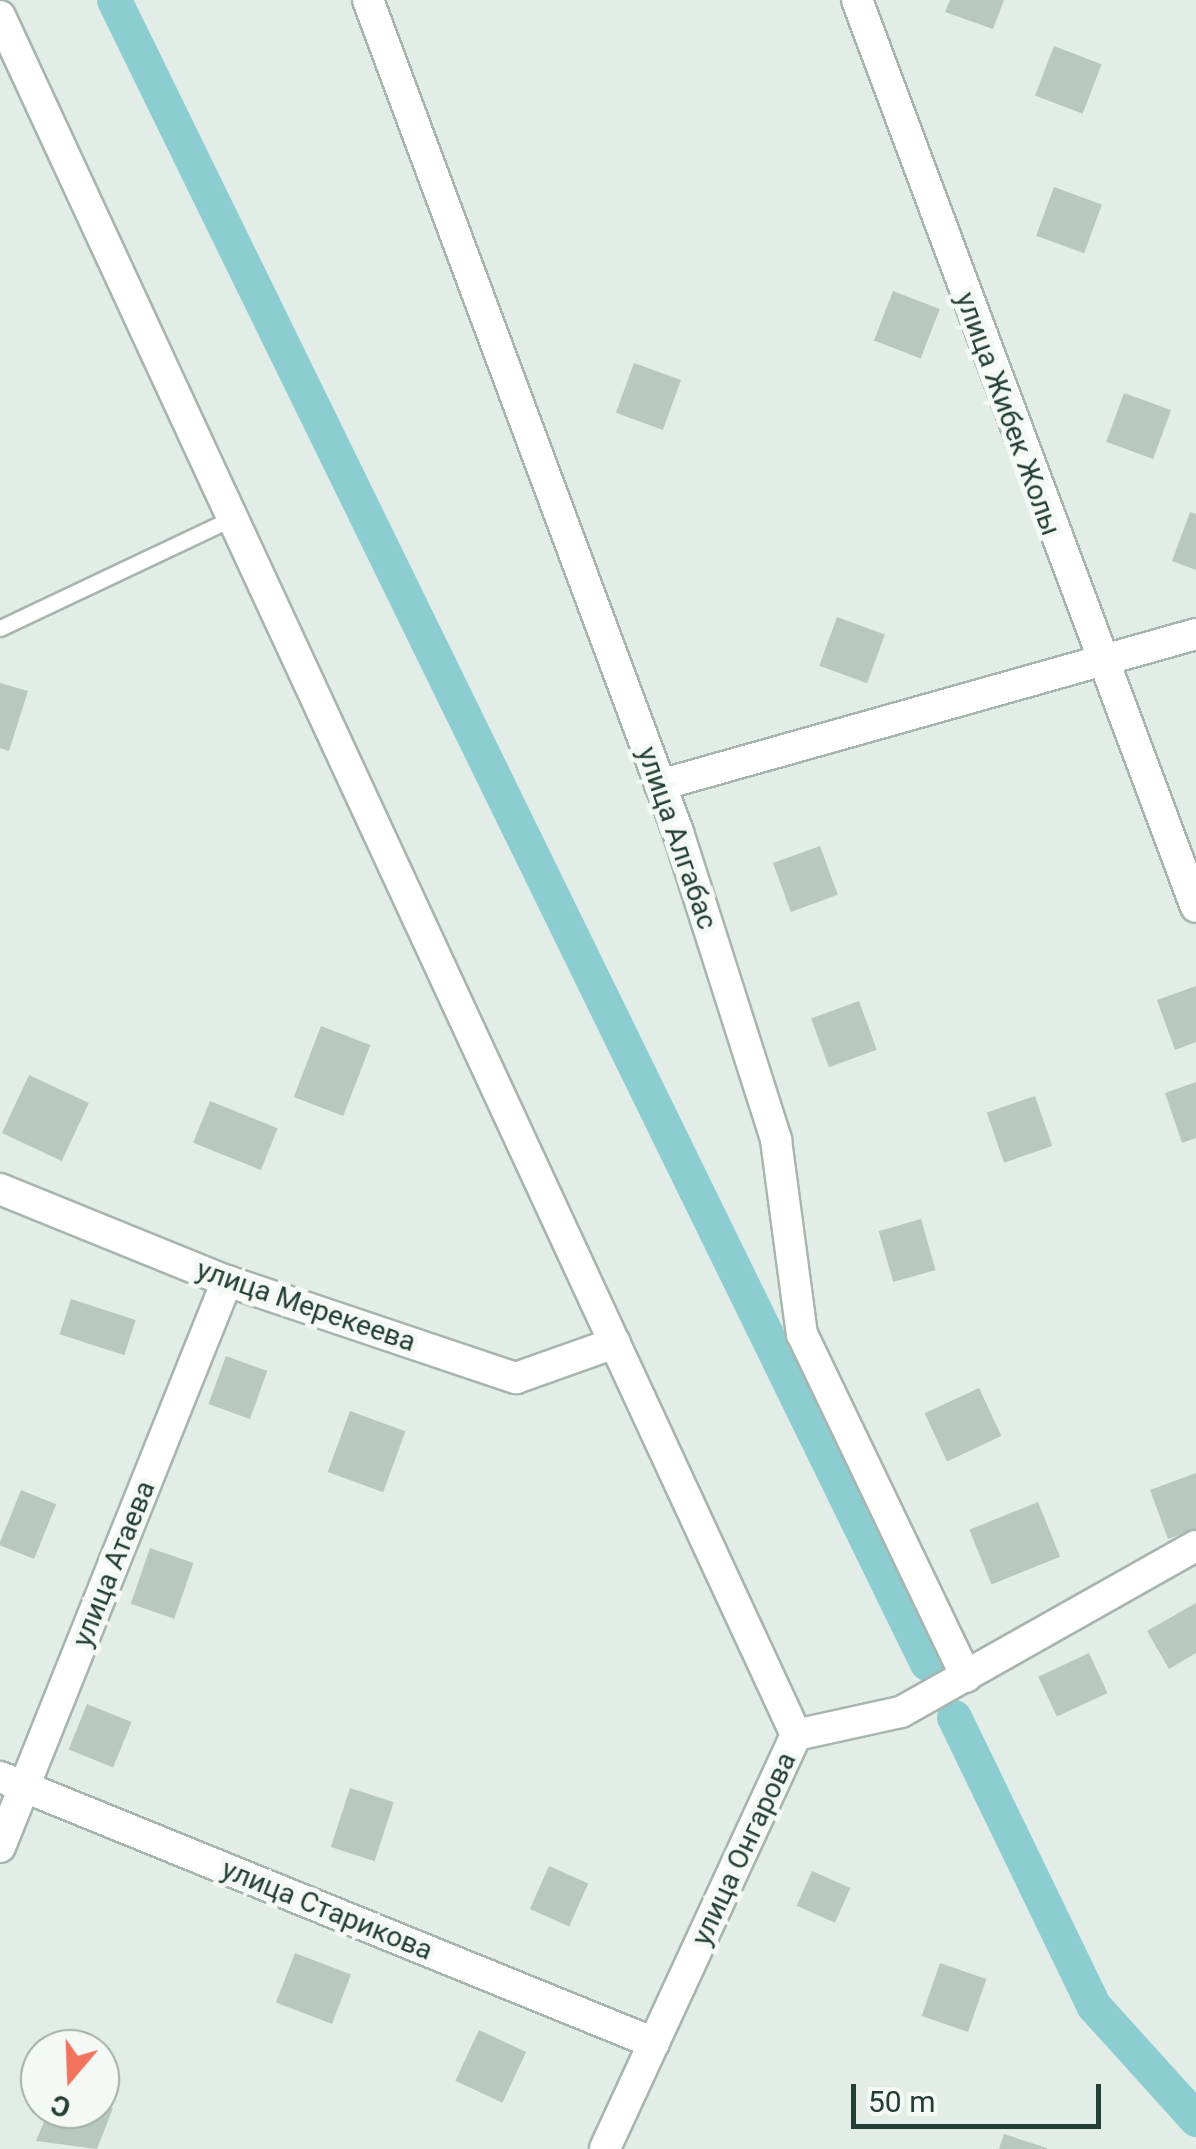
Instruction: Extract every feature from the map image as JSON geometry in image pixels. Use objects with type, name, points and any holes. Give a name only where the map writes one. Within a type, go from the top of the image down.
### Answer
[{"type":"street","name":"улица Алгабас","points":[[368,0],[660,785],[776,1140],[802,1334],[966,1676]]},
{"type":"street","name":"улица Жибек Жолы","points":[[857,0],[1160,827],[1196,907]]},
{"type":"street","points":[[0,16],[796,1735]]},
{"type":"street","points":[[660,785],[1196,634]]},
{"type":"street","name":"улица Мерекеева","points":[[0,1189],[227,1281],[516,1378],[615,1343]]},
{"type":"street","name":"улица Атаева","points":[[0,1847],[12,1782],[227,1281]]},
{"type":"street","name":"улица Онгарова","points":[[606,2149],[796,1735],[900,1712],[1196,1546]]},
{"type":"street","name":"улица Старикова","points":[[12,1782],[654,2043]]},
{"type":"lane","points":[[0,628],[233,518]]},
{"type":"building","points":[[950,0],[1004,0],[993,29],[945,12]]},
{"type":"building","points":[[1054,46],[1102,64],[1083,114],[1035,95]]},
{"type":"building","points":[[1054,187],[1102,204],[1084,253],[1036,236]]},
{"type":"building","points":[[893,291],[940,309],[921,358],[874,340]]},
{"type":"building","points":[[634,363],[681,380],[663,430],[616,413]]},
{"type":"building","points":[[1124,393],[1171,410],[1153,459],[1106,442]]},
{"type":"building","points":[[1190,512],[1196,514],[1196,570],[1172,561]]},
{"type":"building","points":[[837,617],[885,634],[867,683],[819,666]]},
{"type":"building","points":[[0,683],[28,691],[9,751],[0,748]]},
{"type":"building","points":[[820,846],[838,895],[791,912],[773,863]]},
{"type":"building","points":[[1196,986],[1196,1042],[1175,1050],[1157,1000]]},
{"type":"building","points":[[859,1001],[877,1050],[829,1067],[811,1018]]},
{"type":"building","points":[[321,1026],[370,1045],[343,1116],[294,1097]]},
{"type":"building","points":[[29,1075],[89,1103],[62,1161],[2,1133]]},
{"type":"building","points":[[1196,1082],[1196,1138],[1182,1143],[1165,1093]]},
{"type":"building","points":[[1035,1096],[1052,1146],[1004,1163],[987,1113]]},
{"type":"building","points":[[210,1101],[278,1128],[261,1170],[193,1143]]},
{"type":"building","points":[[921,1219],[936,1270],[893,1282],[879,1231]]},
{"type":"building","points":[[71,1299],[136,1320],[124,1355],[60,1334]]},
{"type":"building","points":[[226,1356],[267,1371],[250,1419],[209,1404]]},
{"type":"building","points":[[979,1388],[1001,1436],[947,1461],[925,1413]]},
{"type":"building","points":[[350,1411],[405,1431],[383,1492],[328,1472]]},
{"type":"building","points":[[1196,1473],[1196,1529],[1168,1539],[1150,1490]]},
{"type":"building","points":[[21,1490],[56,1504],[34,1559],[0,1545]]},
{"type":"building","points":[[1038,1502],[1060,1557],[991,1584],[969,1530]]},
{"type":"building","points":[[150,1548],[193,1563],[174,1619],[131,1604]]},
{"type":"building","points":[[1196,1603],[1196,1653],[1169,1669],[1147,1631]]},
{"type":"building","points":[[1089,1653],[1108,1693],[1057,1717],[1038,1677]]},
{"type":"building","points":[[87,1704],[132,1722],[113,1767],[69,1749]]},
{"type":"building","points":[[350,1788],[394,1802],[375,1861],[331,1847]]},
{"type":"building","points":[[549,1866],[588,1883],[569,1926],[530,1909]]},
{"type":"building","points":[[812,1871],[850,1888],[835,1923],[797,1906]]},
{"type":"building","points":[[295,1953],[351,1975],[332,2024],[276,2002]]},
{"type":"building","points":[[940,1963],[986,1979],[968,2032],[922,2016]]},
{"type":"building","points":[[479,2030],[526,2052],[502,2103],[455,2081]]},
{"type":"building","points":[[41,2129],[105,2129],[97,2149],[36,2141]]},
{"type":"building","points":[[1004,2134],[1047,2148],[1047,2149],[999,2149]]},
{"type":"waterway","points":[[114,0],[927,1663]]},
{"type":"waterway","points":[[954,1717],[1093,2005],[1196,2119]]}]
